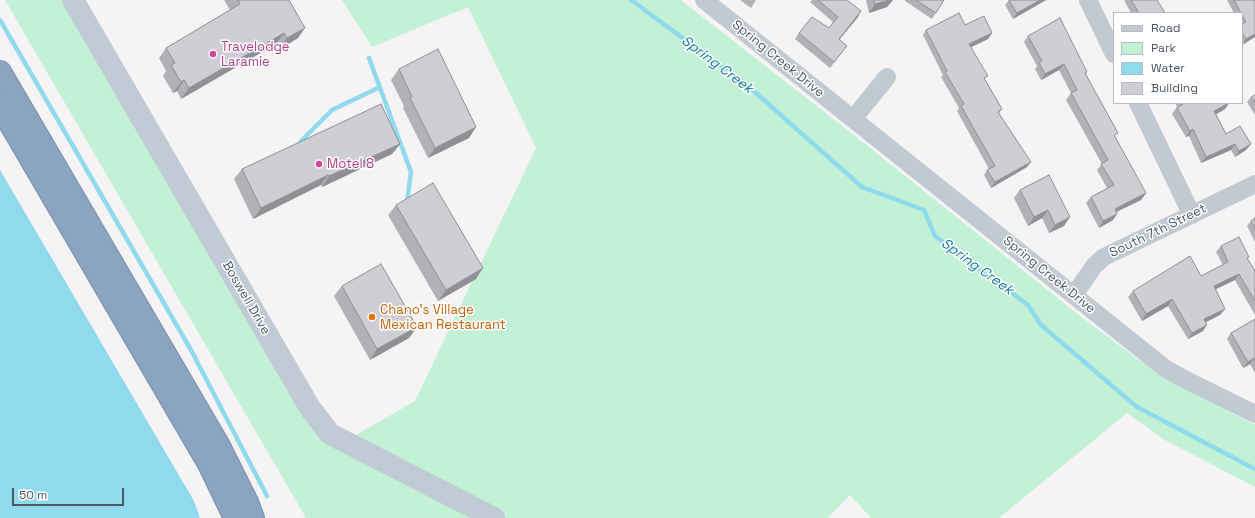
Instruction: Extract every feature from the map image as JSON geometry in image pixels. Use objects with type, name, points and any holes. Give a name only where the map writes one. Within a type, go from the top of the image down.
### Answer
[{"type":"highway","points":[[0,72],[219,446],[247,502],[253,518]]},
{"type":"highway","points":[[0,106],[209,464],[235,518]]},
{"type":"street","name":"Boswell Drive","points":[[73,0],[310,408],[330,434],[494,518]]},
{"type":"street","name":"Spring Creek Drive","points":[[704,0],[1166,369],[1255,414]]},
{"type":"street","points":[[1088,0],[1113,52]]},
{"type":"street","points":[[853,119],[887,77]]},
{"type":"street","points":[[1138,104],[1192,215]]},
{"type":"street","name":"South 7th Street","points":[[1074,295],[1094,266],[1104,257],[1255,184]]},
{"type":"green space","points":[[5,0],[73,0],[310,408],[344,442],[415,401],[536,148],[468,7],[372,47],[342,0],[681,0],[869,147],[1080,316],[1139,360],[1178,385],[1255,425],[1255,487],[1163,439],[1127,413],[999,518],[871,518],[850,495],[828,518],[306,518]]},
{"type":"water","points":[[0,170],[194,501],[200,518],[0,518]]},
{"type":"building","name":"Travelodge Laramie","points":[[238,0],[289,0],[305,28],[287,38],[284,33],[189,88],[184,80],[181,82],[171,65],[175,63],[166,48],[240,4]]},
{"type":"building","points":[[818,0],[847,0],[861,11],[839,39],[847,46],[834,62],[799,33],[812,17],[829,28],[838,17]]},
{"type":"building","points":[[874,0],[890,0],[875,4]]},
{"type":"building","points":[[916,0],[944,0],[936,13]]},
{"type":"building","points":[[1009,0],[1040,0],[1017,13]]},
{"type":"building","points":[[1131,0],[1157,0],[1164,12],[1138,12]]},
{"type":"building","points":[[1234,0],[1255,0],[1255,34],[1246,39],[1243,34],[1243,24],[1246,22],[1243,16],[1243,12],[1241,12]]},
{"type":"building","points":[[959,13],[965,25],[984,16],[992,33],[969,44],[988,76],[984,78],[1002,109],[998,112],[1031,162],[995,182],[987,170],[995,166],[961,106],[964,104],[945,72],[947,71],[926,30]]},
{"type":"building","points":[[1060,18],[1087,72],[1085,73],[1118,133],[1114,135],[1146,193],[1115,209],[1117,214],[1103,221],[1091,197],[1114,185],[1101,164],[1108,160],[1071,93],[1077,90],[1064,64],[1045,74],[1039,63],[1042,61],[1028,36]]},
{"type":"building","points":[[438,49],[476,127],[435,148],[410,98],[412,97],[399,69]]},
{"type":"building","points":[[1255,95],[1255,103],[1251,97]]},
{"type":"building","name":"Motel 8","points":[[381,104],[400,144],[329,176],[328,175],[261,208],[242,169]]},
{"type":"building","points":[[1183,104],[1227,104],[1214,111],[1226,134],[1240,126],[1251,144],[1239,151],[1235,144],[1206,157],[1193,129],[1190,131],[1177,108]]},
{"type":"building","points":[[1049,175],[1070,217],[1055,225],[1048,210],[1034,217],[1020,190]]},
{"type":"building","points":[[433,183],[483,268],[446,290],[396,205]]},
{"type":"building","points":[[1255,218],[1255,229],[1251,221]]},
{"type":"building","points":[[1239,237],[1249,257],[1247,258],[1255,271],[1255,301],[1239,274],[1214,286],[1225,309],[1204,319],[1207,325],[1192,333],[1172,299],[1146,314],[1133,291],[1190,256],[1201,276],[1228,262],[1221,246]]},
{"type":"building","name":"Chano's Village Mexican Restaurant","points":[[381,264],[417,327],[377,349],[342,286]]},
{"type":"building","points":[[1255,319],[1255,360],[1254,358],[1248,362],[1231,333]]},
{"type":"waterway","name":"Spring Creek","points":[[631,0],[748,86],[862,187],[924,210],[935,236],[1028,305],[1041,325],[1137,407],[1255,469]]},
{"type":"waterway","points":[[0,20],[191,350],[267,496]]},
{"type":"waterway","points":[[369,58],[411,172],[407,203]]},
{"type":"waterway","points":[[301,141],[332,110],[380,87]]},
{"type":"place","name":"Travelodge Laramie","points":[[213,54]]},
{"type":"place","name":"Motel 8","points":[[319,164]]},
{"type":"place","name":"Chano's Village Mexican Restaurant","points":[[372,317]]}]
